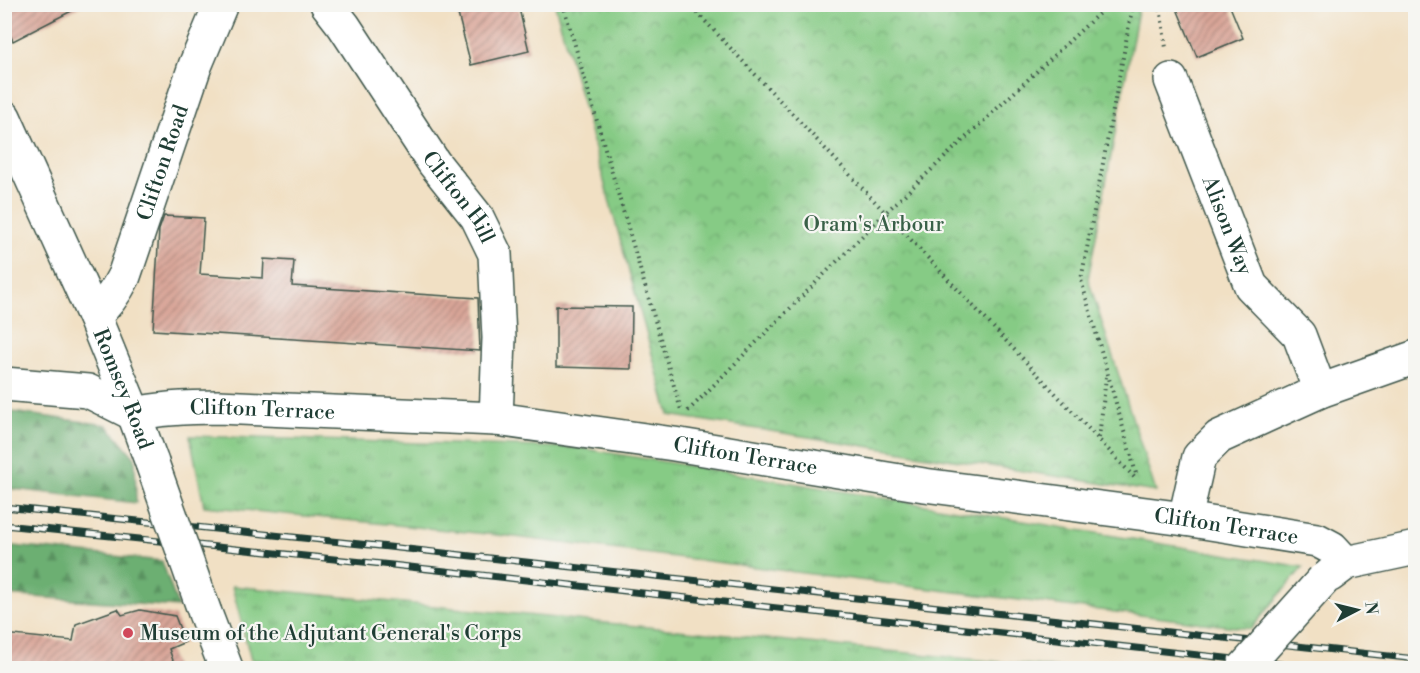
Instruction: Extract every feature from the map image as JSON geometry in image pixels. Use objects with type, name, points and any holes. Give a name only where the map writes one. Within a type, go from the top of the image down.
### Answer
[{"type":"main road","name":"Clifton Road","points":[[94,316],[116,292],[124,276],[195,66],[221,4]]},
{"type":"main road","name":"Clifton Hill","points":[[327,4],[344,26],[434,163],[477,217],[495,254],[500,338],[496,419]]},
{"type":"main road","name":"Alison Way","points":[[1171,80],[1251,286],[1299,335],[1320,391]]},
{"type":"main road","name":"Romsey Road","points":[[4,117],[11,150],[94,316],[134,414],[226,669]]},
{"type":"main road","points":[[1185,519],[1199,457],[1219,437],[1320,391],[1416,357]]},
{"type":"main road","points":[[4,384],[88,391],[134,414]]},
{"type":"main road","name":"Clifton Terrace","points":[[134,414],[159,409],[204,407],[496,419],[674,444],[924,485],[1185,519],[1317,540],[1332,549],[1335,571]]},
{"type":"main road","points":[[1244,669],[1335,571],[1416,548]]},
{"type":"path","points":[[563,4],[682,417],[886,212],[1109,4]]},
{"type":"path","points":[[689,4],[1138,480],[1081,280],[1132,4]]},
{"type":"path","points":[[1157,4],[1161,14]]},
{"type":"path","points":[[1098,439],[1107,373]]},
{"type":"green space","name":"Oram's Arbour","points":[[555,5],[1139,5],[1088,279],[1156,492],[669,415]]},
{"type":"green space","points":[[5,411],[107,425],[135,458],[136,503],[5,488]]},
{"type":"green space","points":[[190,436],[580,448],[1303,567],[1251,629],[507,536],[204,506]]},
{"type":"green space","points":[[4,545],[162,561],[178,607],[5,595]]},
{"type":"green space","points":[[232,586],[1061,668],[411,668],[251,660]]},
{"type":"building","points":[[4,4],[85,4],[13,41],[4,22]]},
{"type":"building","points":[[498,4],[518,4],[529,51],[471,65],[458,14]]},
{"type":"building","points":[[1175,4],[1229,4],[1243,38],[1197,57]]},
{"type":"building","points":[[164,216],[204,218],[200,274],[263,278],[264,259],[294,261],[292,286],[478,298],[480,351],[153,330],[159,230]]},
{"type":"building","points":[[556,306],[632,307],[631,369],[556,367]]},
{"type":"building","name":"Museum of the Adjutant General's Corps","points":[[118,609],[122,615],[140,610],[175,616],[185,642],[169,649],[176,669],[4,669],[4,634],[73,641],[76,624]]},
{"type":"railway","points":[[4,507],[1416,659]]},
{"type":"railway","points":[[4,525],[392,565],[1315,668]]},
{"type":"place","name":"Museum of the Adjutant General's Corps","points":[[128,633]]}]
